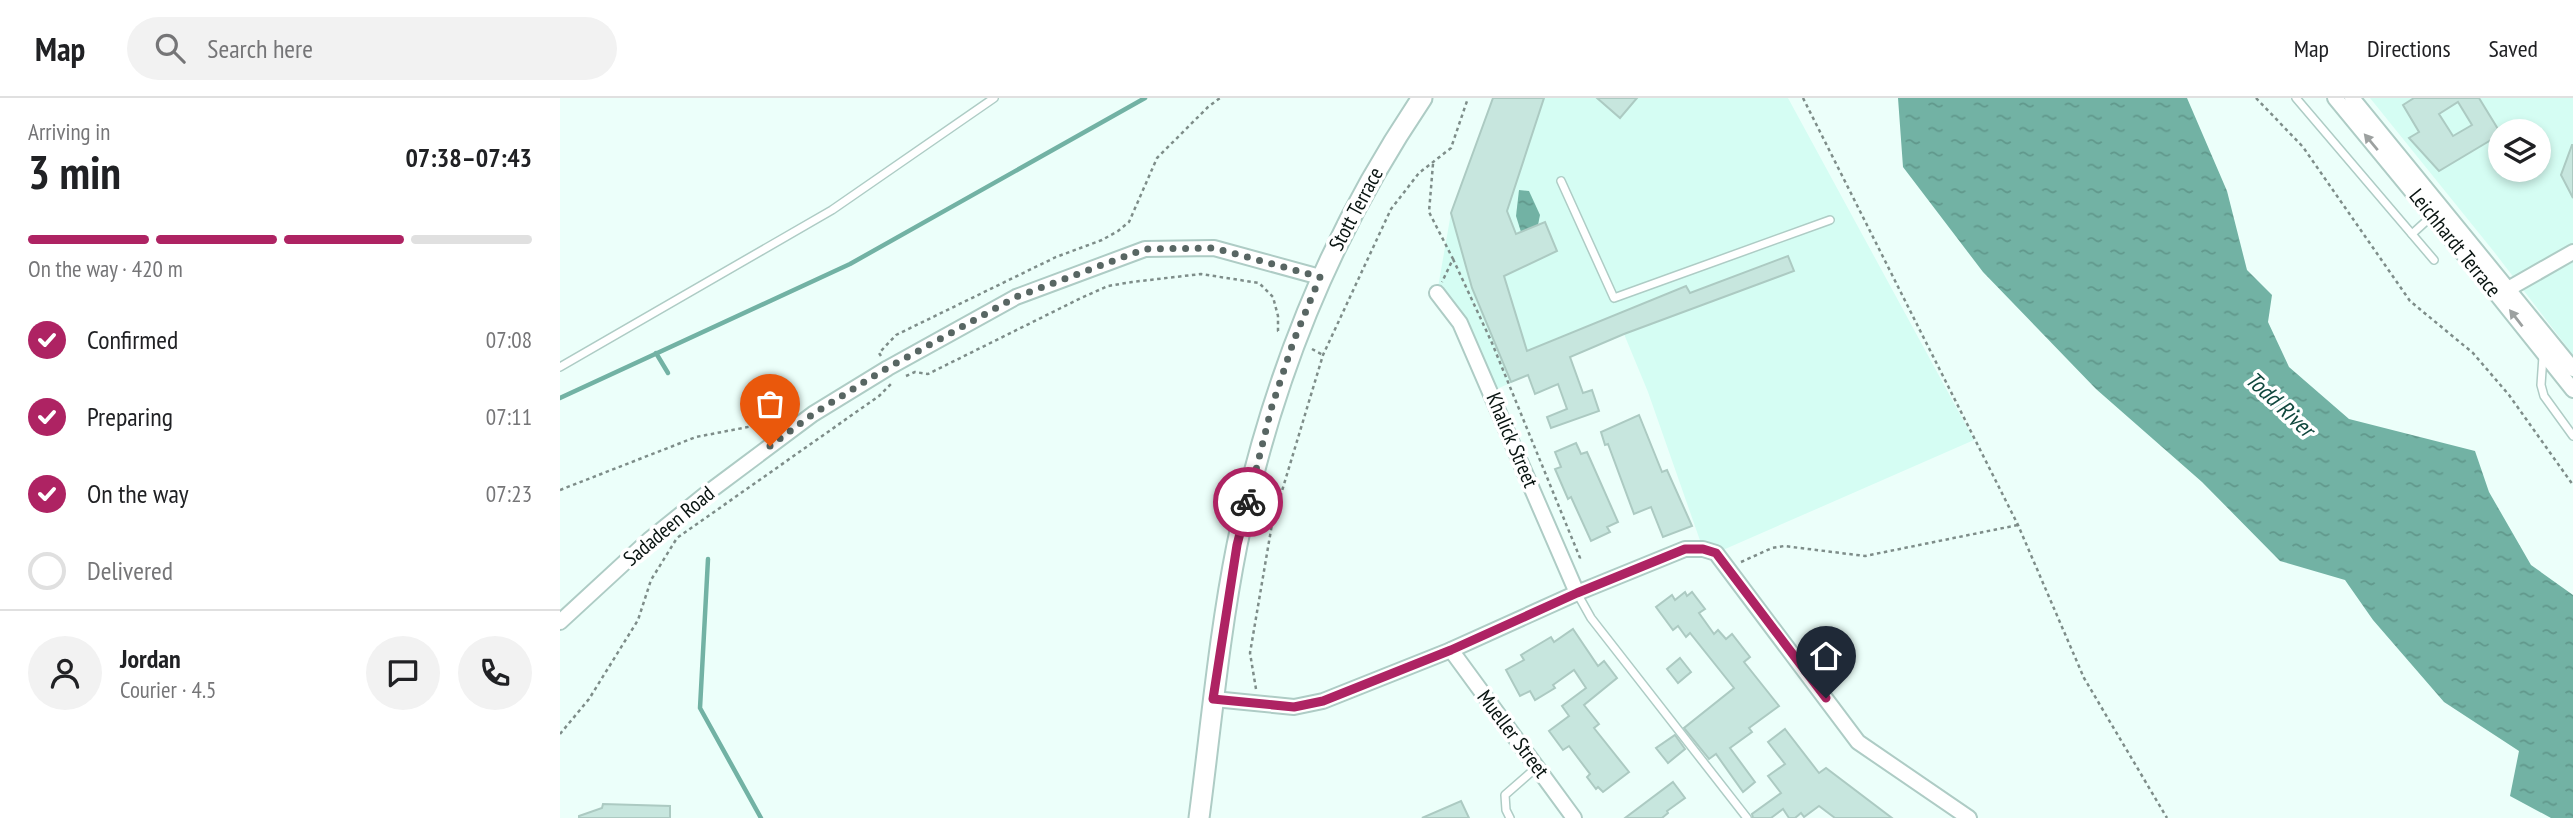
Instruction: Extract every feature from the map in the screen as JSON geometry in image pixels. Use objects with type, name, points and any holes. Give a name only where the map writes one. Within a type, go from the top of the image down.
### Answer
[{"type":"main road","name":"Stott Terrace","points":[[1199,818],[1213,699],[1237,545],[1272,406],[1294,340],[1320,277],[1388,148],[1422,98]]},
{"type":"street","name":"Leichhardt Terrace","points":[[2335,98],[2573,369]]},
{"type":"street","name":"Leichhardt Terrace","points":[[2352,98],[2437,211]]},
{"type":"street","name":"Sadadeen Road","points":[[560,622],[649,540],[813,414],[891,374],[1016,297],[1145,249],[1214,248],[1320,277]]},
{"type":"street","points":[[2504,292],[2573,252]]},
{"type":"street","name":"Leichhardt Terrace","points":[[2504,292],[2543,352],[2573,390]]},
{"type":"street","name":"Khalick Street","points":[[1437,293],[1461,323],[1577,593]]},
{"type":"street","points":[[1213,699],[1294,707],[1323,701],[1451,650],[1577,593],[1685,549],[1703,549],[1716,553],[1858,742],[1969,818]]},
{"type":"street","name":"Mueller Street","points":[[1451,650],[1574,818]]},
{"type":"lane","points":[[560,367],[832,210],[994,98]]},
{"type":"lane","points":[[2296,98],[2434,260]]},
{"type":"lane","points":[[1561,181],[1614,298],[1830,220]]},
{"type":"lane","points":[[2412,234],[2437,211]]},
{"type":"lane","points":[[2543,352],[2542,391],[2573,436]]},
{"type":"lane","points":[[1577,593],[1591,618],[1747,818]]},
{"type":"lane","points":[[1510,818],[1506,810],[1505,795],[1538,766]]},
{"type":"path","points":[[891,374],[879,353],[897,335],[1056,257],[1101,240],[1129,222],[1157,158],[1220,98]]},
{"type":"path","points":[[1259,704],[1250,653],[1272,524],[1323,355],[1391,209],[1419,173],[1451,148],[1468,98]]},
{"type":"path","points":[[1802,98],[2018,525],[2084,678],[2167,818]]},
{"type":"path","points":[[2256,98],[2303,146],[2410,301],[2473,353],[2509,395],[2573,485]]},
{"type":"path","points":[[1433,164],[1429,212],[1492,344],[1580,558],[1570,576]]},
{"type":"path","points":[[1437,293],[1453,259]]},
{"type":"path","points":[[891,374],[928,374],[1108,286],[1201,274],[1259,283],[1273,297],[1278,316],[1278,331],[1323,355]]},
{"type":"path","points":[[560,734],[589,699],[638,620],[652,580],[677,538],[879,396],[891,374]]},
{"type":"path","points":[[560,490],[696,437],[787,419]]},
{"type":"path","points":[[1728,568],[1772,548],[1784,546],[1865,556],[2018,525]]},
{"type":"shaded area","points":[[1493,98],[1788,98],[1974,440],[1716,553],[1703,549],[1648,392],[1624,334],[1492,391],[1437,293],[1451,213]]},
{"type":"shaded area","points":[[2370,98],[2573,98],[2573,355],[2495,253]]},
{"type":"water","name":"Todd River","points":[[1898,98],[2187,98],[2227,191],[2247,270],[2272,295],[2268,322],[2289,367],[2349,419],[2475,451],[2489,492],[2531,565],[2573,595],[2573,818],[2551,818],[2510,796],[2519,751],[2444,702],[2373,620],[2345,580],[2280,561],[2202,482],[2096,389],[1983,272],[1903,167]]},
{"type":"water","points":[[1519,190],[1529,191],[1540,215],[1538,225],[1521,232],[1516,216]]},
{"type":"building","points":[[1493,98],[1544,98],[1507,211],[1516,234],[1545,222],[1557,251],[1504,276],[1527,351],[1686,286],[1690,293],[1788,256],[1794,271],[1624,334],[1570,357],[1583,393],[1592,390],[1599,411],[1551,428],[1547,417],[1567,409],[1558,384],[1535,394],[1528,375],[1511,382],[1472,288],[1451,213]]},
{"type":"building","points":[[1597,98],[1637,98],[1620,118]]},
{"type":"building","points":[[2414,98],[2479,98],[2492,119],[2488,119],[2488,142],[2439,171],[2409,138],[2419,132],[2403,105]],"holes":[[[2458,102],[2472,125],[2453,136],[2439,114]]]},
{"type":"building","points":[[2573,145],[2573,198],[2561,175]]},
{"type":"building","points":[[1639,415],[1662,472],[1667,470],[1692,526],[1663,537],[1651,507],[1634,514],[1601,432]]},
{"type":"building","points":[[1576,443],[1581,454],[1587,452],[1618,522],[1607,527],[1610,532],[1591,541],[1555,469],[1561,467],[1555,452]]},
{"type":"building","points":[[1685,592],[1687,596],[1692,592],[1705,609],[1699,613],[1714,634],[1718,630],[1726,639],[1732,634],[1750,657],[1744,662],[1779,706],[1749,728],[1752,732],[1730,748],[1755,782],[1743,792],[1716,754],[1709,759],[1684,728],[1734,688],[1690,633],[1686,637],[1678,626],[1673,630],[1656,607],[1672,595],[1675,600]]},
{"type":"building","points":[[1573,629],[1598,666],[1604,661],[1617,678],[1584,705],[1599,724],[1594,728],[1629,772],[1603,792],[1598,787],[1596,789],[1587,777],[1590,774],[1569,746],[1563,750],[1549,731],[1569,716],[1562,706],[1586,688],[1574,670],[1553,685],[1555,688],[1535,700],[1530,691],[1520,696],[1506,670],[1524,660],[1521,655],[1551,637],[1554,642]]},
{"type":"building","points":[[1680,658],[1691,672],[1678,683],[1667,669]]},
{"type":"building","points":[[1785,729],[1819,773],[1826,768],[1892,818],[1835,818],[1819,806],[1804,817],[1801,813],[1795,818],[1789,818],[1783,809],[1771,818],[1753,818],[1752,814],[1781,793],[1768,776],[1785,764],[1768,742]]},
{"type":"building","points":[[1675,735],[1685,749],[1668,763],[1656,748]]},
{"type":"building","points":[[1673,782],[1685,798],[1662,818],[1625,818]]},
{"type":"building","points":[[1461,801],[1469,818],[1422,818]]},
{"type":"building","points":[[603,804],[670,806],[670,818],[579,818],[602,808]]},
{"type":"waterway","points":[[560,398],[850,264],[1145,98]]},
{"type":"waterway","points":[[656,353],[668,373]]},
{"type":"waterway","points":[[708,559],[700,708],[761,818]]},
{"type":"way so far","points":[[770,446],[813,414],[882,371],[1016,297],[1145,249],[1214,248],[1320,277],[1294,340],[1272,406],[1248,502]]},
{"type":"route","points":[[1248,502],[1237,545],[1213,699],[1294,707],[1323,701],[1451,650],[1577,593],[1685,549],[1703,549],[1716,553],[1826,698]]}]
